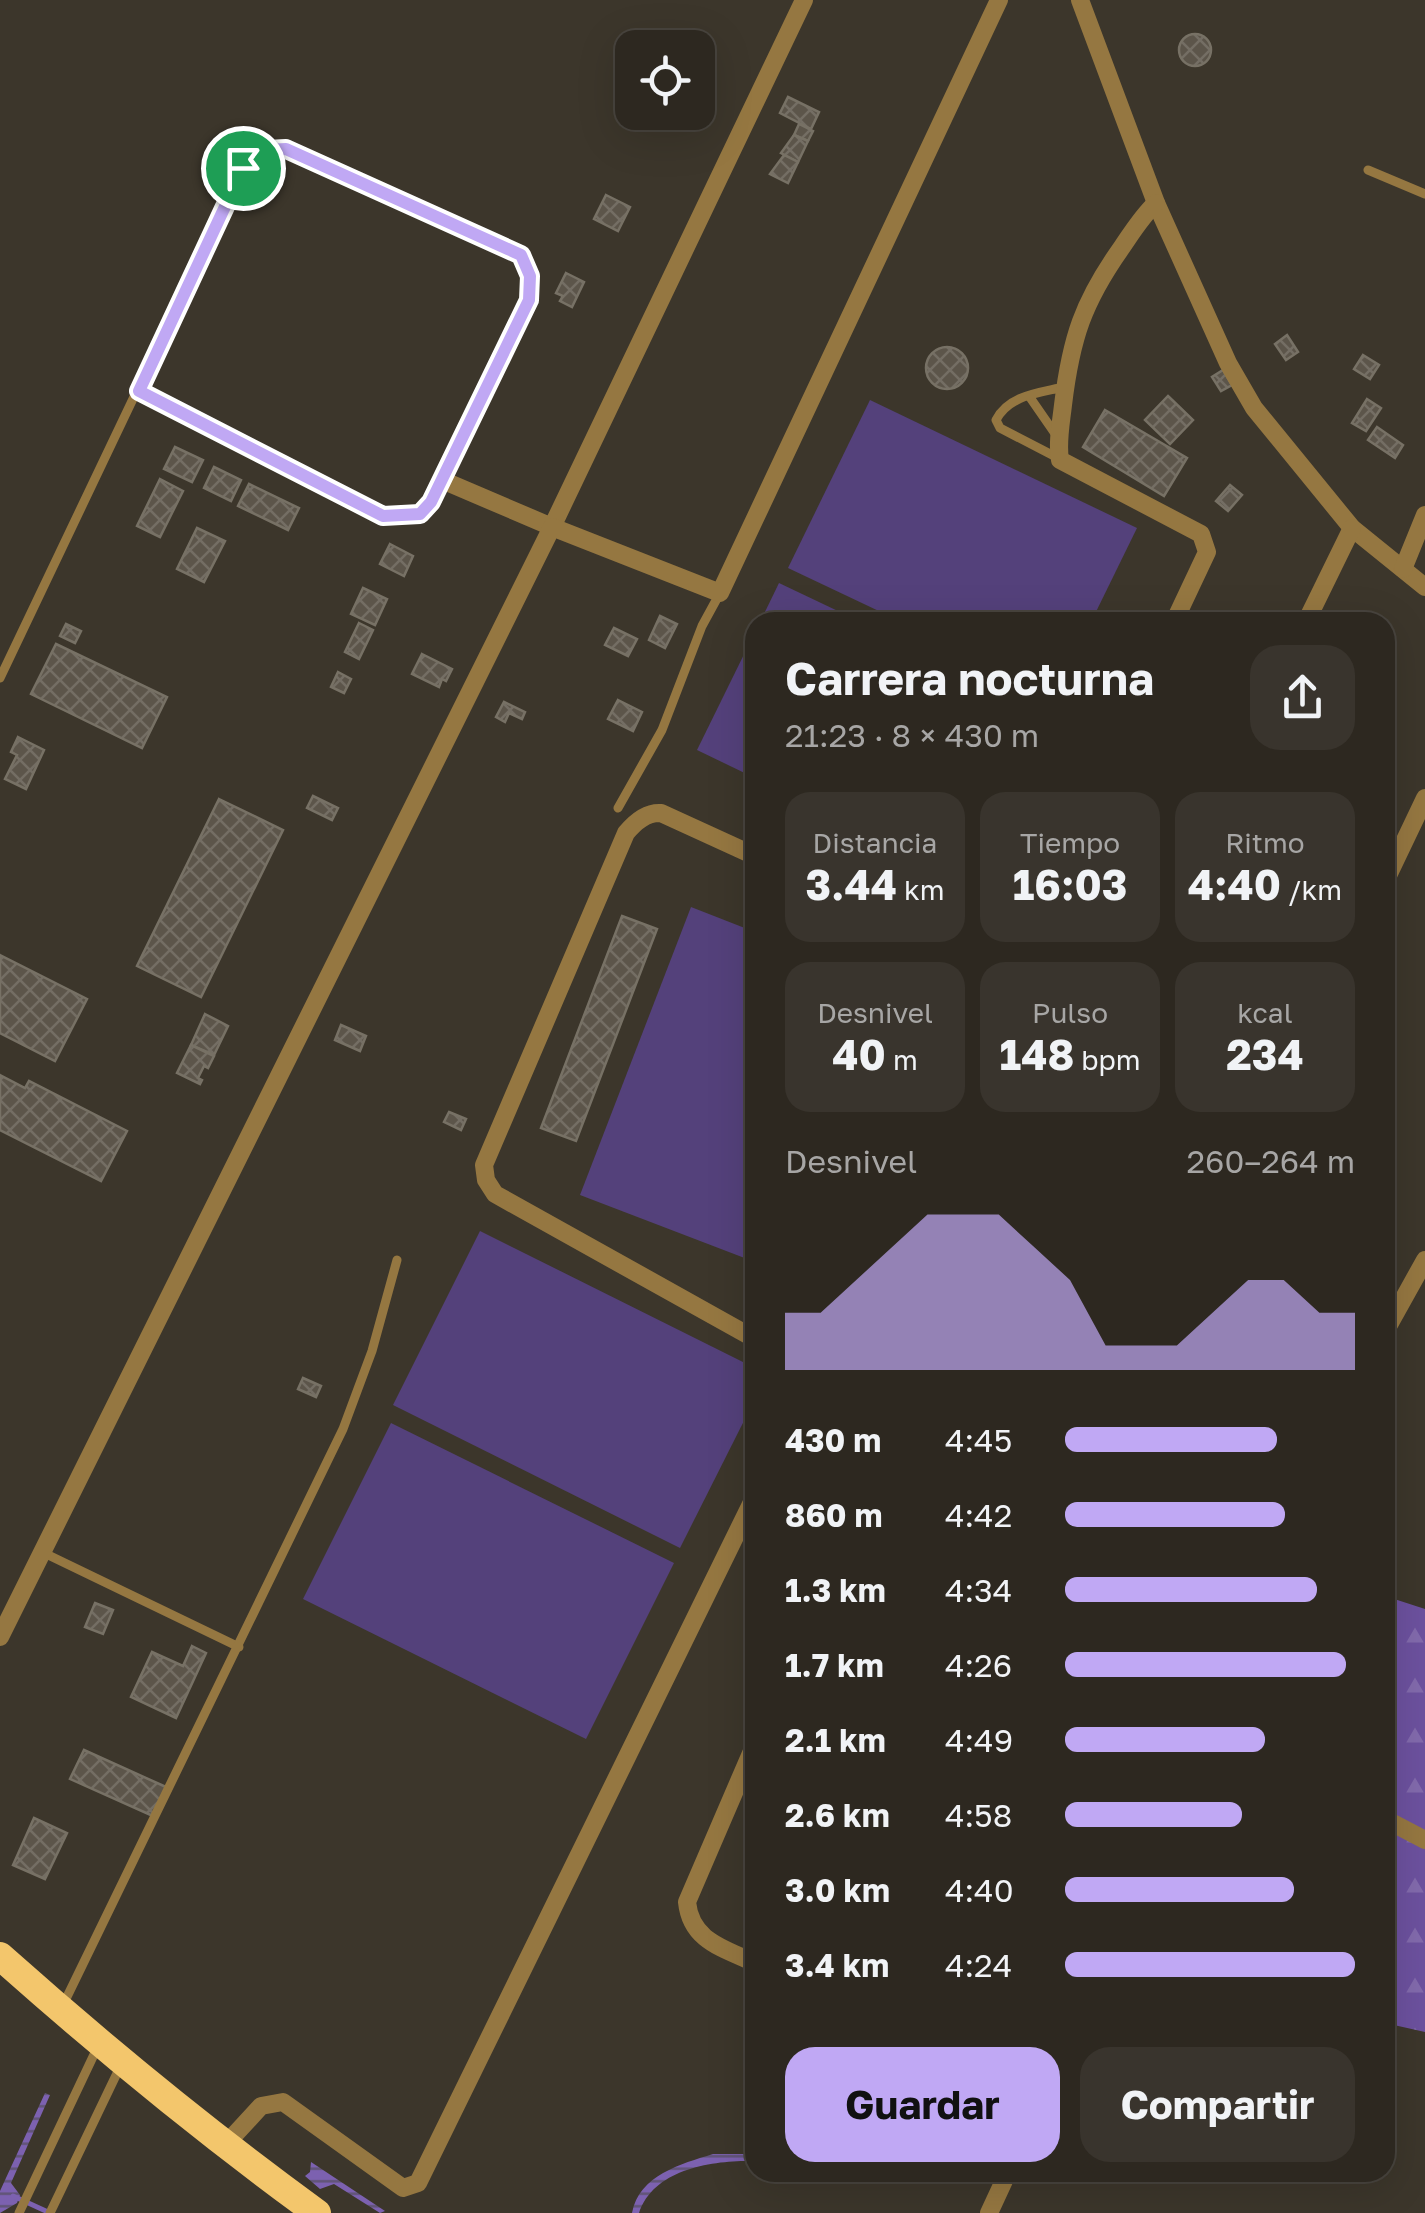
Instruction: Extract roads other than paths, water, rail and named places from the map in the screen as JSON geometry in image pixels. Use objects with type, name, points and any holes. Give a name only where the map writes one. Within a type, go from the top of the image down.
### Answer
[{"type":"highway","points":[[0,1956],[60,2010],[316,2213]]},
{"type":"street","points":[[0,1638],[552,527],[804,0]]},
{"type":"street","points":[[442,480],[720,593],[998,0]]},
{"type":"street","points":[[1080,0],[1156,204],[1228,364],[1254,408],[1352,528],[1425,587]]},
{"type":"street","points":[[1156,204],[1142,216],[1096,284],[1075,331],[1065,387],[1060,460],[1202,534],[1207,552],[1179,612]]},
{"type":"street","points":[[1403,569],[1425,514]]},
{"type":"street","points":[[1311,612],[1352,528]]},
{"type":"street","points":[[1395,861],[1425,798]]},
{"type":"street","points":[[745,851],[661,813],[651,812],[633,824],[484,1164],[486,1180],[494,1194],[745,1333]]},
{"type":"street","points":[[1395,1314],[1425,1260]]},
{"type":"street","points":[[226,2144],[261,2106],[283,2102],[403,2188],[418,2183],[745,1516]]},
{"type":"street","points":[[745,1767],[687,1902],[688,1917],[696,1931],[707,1941],[745,1958]]},
{"type":"street","points":[[1395,1824],[1425,1840]]},
{"type":"street","points":[[989,2213],[1003,2182]]},
{"type":"lane","points":[[0,678],[243,168],[267,150],[286,149],[521,255],[530,276],[529,300],[431,502],[420,514],[383,516],[139,391]]},
{"type":"lane","points":[[1368,170],[1425,194]]},
{"type":"lane","points":[[1060,460],[996,425],[998,414],[1008,404],[1065,387]]},
{"type":"lane","points":[[1029,396],[1059,440]]},
{"type":"lane","points":[[618,808],[662,730],[702,626],[720,593]]},
{"type":"lane","points":[[60,2010],[343,1429],[372,1351],[397,1260]]},
{"type":"lane","points":[[42,1552],[239,1646]]},
{"type":"lane","points":[[19,2213],[100,2042]]},
{"type":"lane","points":[[50,2213],[123,2060]]},
{"type":"waterway","points":[[13,2196],[48,2212]]}]
